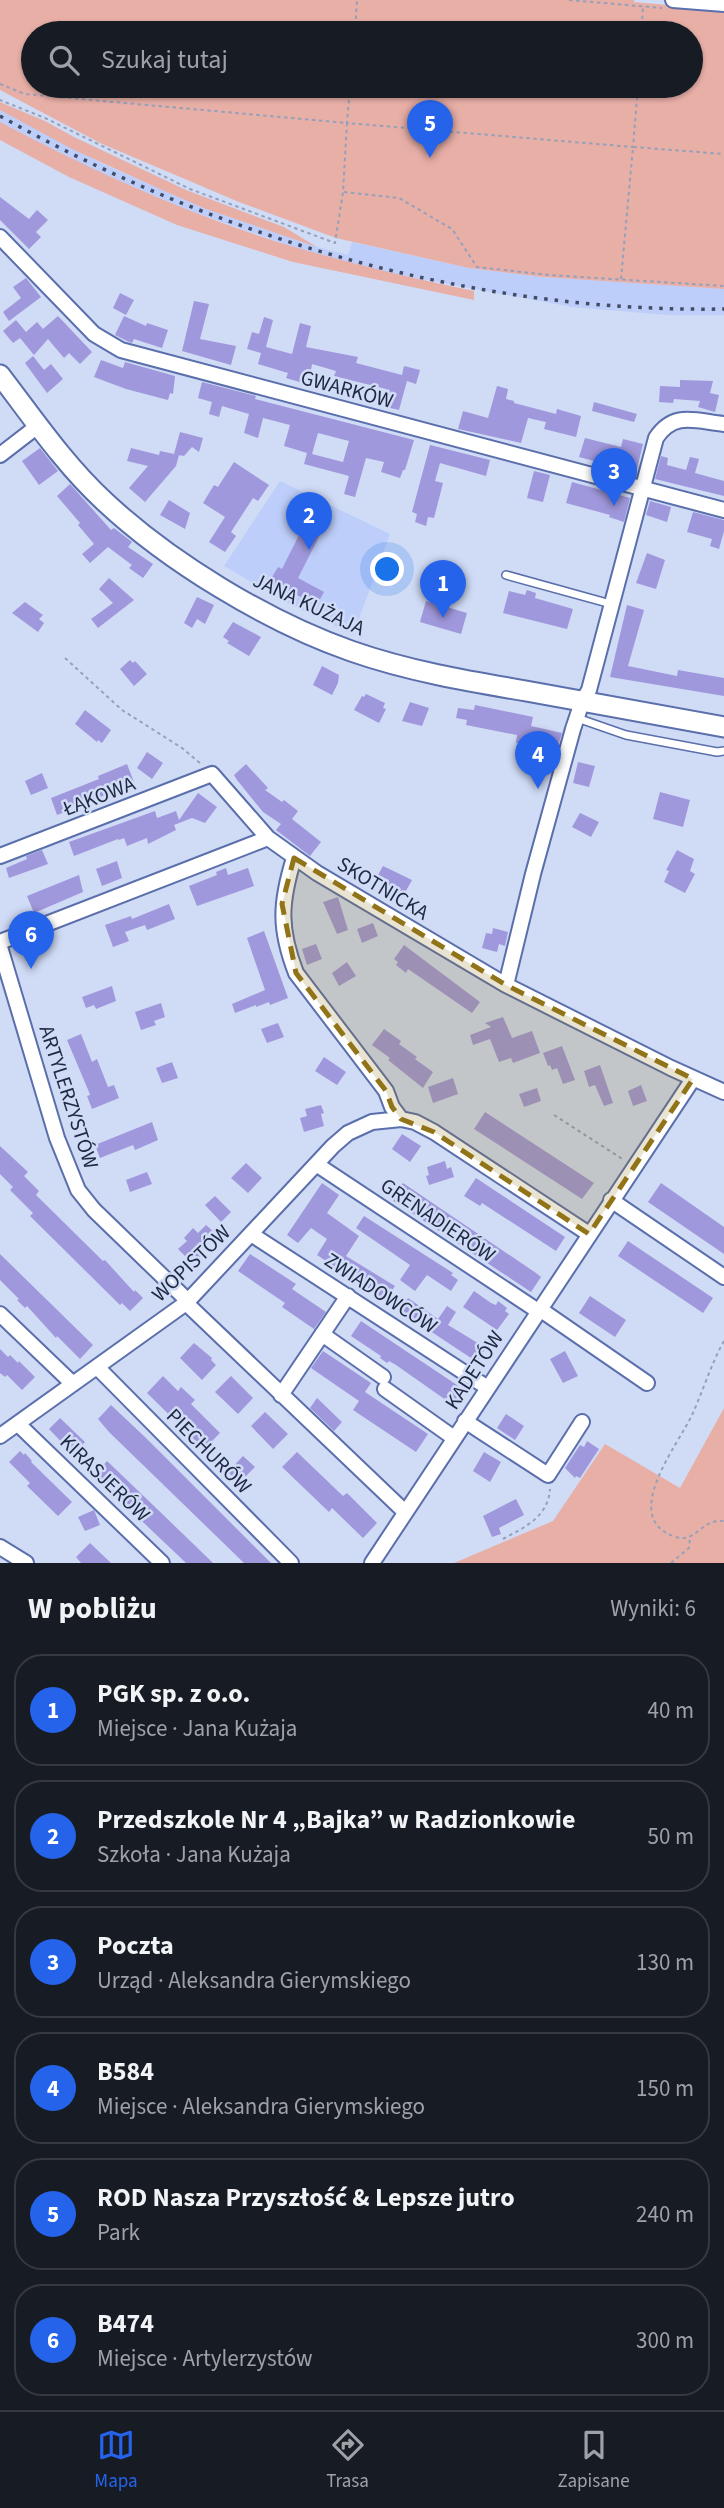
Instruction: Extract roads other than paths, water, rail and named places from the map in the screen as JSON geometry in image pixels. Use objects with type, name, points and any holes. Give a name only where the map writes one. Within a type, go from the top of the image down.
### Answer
[{"type":"street","points":[[673,0],[724,4]]},
{"type":"street","name":"GWARKÓW","points":[[0,237],[94,334],[121,350],[724,510]]},
{"type":"street","name":"JANA KUŻAJA","points":[[0,375],[81,479],[141,534],[172,557],[300,630],[351,651],[413,669],[579,710],[724,727]]},
{"type":"street","points":[[506,985],[531,881],[579,710],[589,690],[656,438],[664,425],[675,421],[724,424]]},
{"type":"street","points":[[0,455],[39,425]]},
{"type":"street","name":"SKOTNICKA","points":[[212,774],[268,838],[294,858],[506,985],[724,1092]]},
{"type":"street","name":"ŁĄKOWA","points":[[0,856],[212,774]]},
{"type":"street","points":[[0,942],[268,838]]},
{"type":"street","points":[[294,858],[284,887],[282,904],[287,951],[296,973],[386,1091],[392,1107],[401,1119]]},
{"type":"street","name":"ARTYLERZYSTÓW","points":[[0,947],[57,1138],[78,1190],[94,1210],[281,1395],[405,1512]]},
{"type":"street","name":"KADETÓW","points":[[372,1563],[693,1079]]},
{"type":"street","name":"WOPISTÓW","points":[[0,1436],[187,1302],[333,1146],[358,1128],[372,1122],[401,1119],[435,1132],[589,1234]]},
{"type":"street","name":"GRENADIERÓW","points":[[316,1164],[538,1311],[544,1312],[647,1383]]},
{"type":"street","points":[[611,1200],[724,1277]]},
{"type":"street","name":"ZWIADOWCÓW","points":[[251,1234],[488,1388]]},
{"type":"street","points":[[281,1395],[348,1296]]},
{"type":"street","points":[[0,1314],[74,1384]]},
{"type":"street","points":[[322,1334],[454,1438]]},
{"type":"street","name":"PIECHURÓW","points":[[98,1368],[291,1563]]},
{"type":"street","points":[[465,1421],[548,1475],[582,1423]]},
{"type":"street","name":"KIRASJERÓW","points":[[18,1424],[162,1563]]},
{"type":"street","points":[[0,1547],[26,1563]]},
{"type":"lane","points":[[506,575],[612,604]]},
{"type":"lane","points":[[579,710],[626,736],[724,751]]},
{"type":"railway","points":[[0,116],[83,159],[170,198],[259,232],[350,260],[442,282],[536,298],[630,307],[724,309]]},
{"type":"place","name":"ROD Nasza Przyszłość & Lepsze jutro","points":[[430,158]]},
{"type":"place","name":"Poczta","points":[[614,506]]},
{"type":"place","name":"Przedszkole Nr 4 „Bajka” w Radzionkowie","points":[[309,550]]},
{"type":"place","name":"PGK sp. z o.o.","points":[[443,618]]},
{"type":"place","name":"B584","points":[[538,789]]},
{"type":"place","name":"B474","points":[[31,969]]}]
